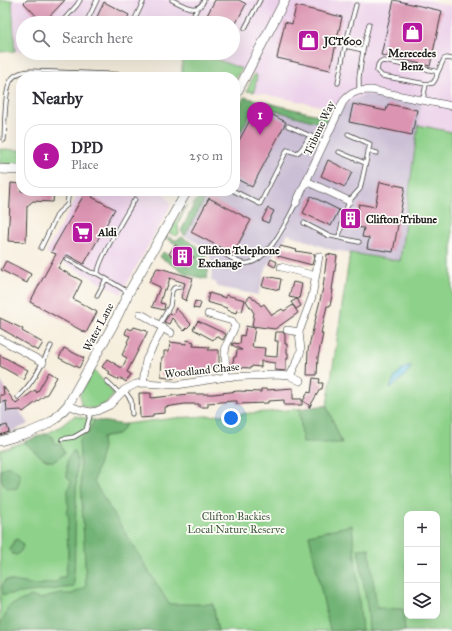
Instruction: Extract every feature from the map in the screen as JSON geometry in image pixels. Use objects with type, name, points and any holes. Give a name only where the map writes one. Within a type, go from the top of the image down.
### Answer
[{"type":"street","points":[[240,84],[285,0]]},
{"type":"street","points":[[359,90],[371,90],[452,106]]},
{"type":"street","name":"Tribune Way","points":[[296,202],[343,102],[348,96],[359,90]]},
{"type":"street","points":[[0,169],[16,170]]},
{"type":"street","points":[[306,181],[349,201]]},
{"type":"street","name":"Water Lane","points":[[0,441],[28,433],[42,427],[54,420],[68,405],[113,325],[129,292],[184,196]]},
{"type":"street","points":[[290,376],[301,350],[299,332],[312,297],[319,256]]},
{"type":"street","points":[[281,267],[316,276]]},
{"type":"street","points":[[140,314],[151,319],[160,327],[171,333]]},
{"type":"street","points":[[208,314],[232,321],[235,326],[226,346],[226,377]]},
{"type":"street","points":[[143,383],[146,360],[160,327]]},
{"type":"street","points":[[287,330],[299,332]]},
{"type":"street","points":[[0,339],[43,362]]},
{"type":"street","name":"Woodland Chase","points":[[91,412],[103,409],[110,405],[122,392],[136,384],[143,383],[177,386],[226,377],[276,375],[290,376],[300,381]]},
{"type":"street","points":[[68,405],[91,412]]},
{"type":"lane","points":[[67,16],[80,0]]},
{"type":"lane","points":[[89,16],[97,0]]},
{"type":"lane","points":[[136,16],[144,0]]},
{"type":"lane","points":[[172,0],[190,8],[197,9]]},
{"type":"lane","points":[[194,16],[197,9],[202,6],[204,0]]},
{"type":"lane","points":[[244,28],[260,0]]},
{"type":"lane","points":[[338,84],[345,46],[356,5]]},
{"type":"lane","points":[[359,90],[359,77],[363,50],[369,24]]},
{"type":"lane","points":[[345,46],[363,50]]},
{"type":"lane","points":[[437,74],[432,70],[384,61],[378,64],[377,71],[382,76],[426,84],[433,82],[437,77],[444,60],[447,58],[452,59]]},
{"type":"lane","points":[[22,72],[54,72]]},
{"type":"lane","points":[[4,140],[8,90],[11,80],[16,76]]},
{"type":"lane","points":[[423,100],[426,84]]},
{"type":"lane","points":[[288,126],[324,142]]},
{"type":"lane","points":[[339,237],[349,201],[360,189],[370,144],[348,134]]},
{"type":"lane","points":[[240,194],[260,204],[287,150],[297,153],[300,152],[303,150],[310,135]]},
{"type":"lane","points":[[368,151],[377,153]]},
{"type":"lane","points":[[339,152],[365,164]]},
{"type":"lane","points":[[41,248],[58,213],[67,205],[68,196]]},
{"type":"lane","points":[[98,274],[102,259],[135,199]]},
{"type":"lane","points":[[220,252],[242,263],[252,263],[262,256],[275,240],[296,202]]},
{"type":"lane","points":[[304,223],[327,235],[359,242]]},
{"type":"lane","points":[[67,259],[90,272],[98,274],[129,292]]},
{"type":"lane","points":[[97,296],[106,279]]},
{"type":"lane","points":[[160,327],[170,306],[172,291],[174,288],[180,287]]},
{"type":"lane","points":[[18,397],[31,383],[52,346]]},
{"type":"lane","points":[[107,381],[131,400],[132,414]]},
{"type":"lane","points":[[62,439],[74,437],[86,430],[91,412]]},
{"type":"shaded area","points":[[12,0],[426,0],[452,6],[452,132],[418,125],[422,101],[364,95],[335,109],[254,92],[257,76],[218,60],[240,60],[240,16],[16,16],[15,51]]},
{"type":"shaded area","points":[[364,95],[422,101],[400,261],[332,250],[288,234],[268,263],[258,295],[218,287],[215,282],[211,281],[211,260],[208,251],[185,236],[206,196],[240,196],[240,134],[255,105],[323,124],[330,118],[335,109]]},
{"type":"shaded area","points":[[77,196],[166,196],[171,203],[121,294],[46,253]]},
{"type":"shaded area","points":[[0,380],[28,424],[9,433],[0,435]]},
{"type":"green space","points":[[0,0],[12,0],[15,51],[0,52]]},
{"type":"green space","points":[[182,60],[219,60],[242,69],[240,72],[182,72]]},
{"type":"green space","points":[[254,74],[257,76],[254,92],[247,91]]},
{"type":"green space","points":[[244,97],[330,118],[323,124],[255,105],[240,134],[240,106]]},
{"type":"green space","name":"Clifton Backies Local Nature Reserve","points":[[418,125],[452,132],[452,631],[0,631],[0,450],[53,431],[75,416],[117,425],[175,418],[267,412],[327,406],[350,253],[400,261]]},
{"type":"green space","points":[[0,149],[16,150],[16,165],[0,164]]},
{"type":"green space","points":[[198,196],[206,196],[185,236],[181,231]]},
{"type":"green space","points":[[187,204],[178,225],[179,234],[176,236],[169,233]]},
{"type":"green space","points":[[168,237],[176,240],[182,237],[204,253],[207,257],[208,263],[207,279],[188,275],[160,257],[163,252],[190,268],[196,256],[167,239]]},
{"type":"green space","points":[[94,370],[114,394],[100,407],[91,408],[81,405],[80,394]]},
{"type":"green space","points":[[327,406],[342,443],[303,443],[299,409]]},
{"type":"green space","points":[[94,420],[126,425],[118,434],[102,438],[103,447],[94,482],[169,604],[213,604],[218,631],[0,631],[0,623],[6,614],[8,607],[13,604],[31,596],[39,599],[61,594],[72,594],[86,587],[79,439],[89,433]]},
{"type":"green space","points":[[44,434],[52,436],[55,445],[61,444],[64,452],[54,461],[44,459],[24,442]]},
{"type":"green space","points":[[73,451],[75,451],[77,459],[74,587],[3,595],[2,586],[4,581],[7,580],[37,585],[56,582],[61,577],[65,577],[68,556],[67,529],[69,518],[66,512],[69,507],[67,496],[71,481],[67,477],[67,460]]},
{"type":"green space","points":[[9,466],[16,470],[19,474],[20,480],[17,488],[13,489],[6,487],[2,482],[1,470]]},
{"type":"green space","points":[[352,525],[362,631],[330,631],[309,535]]},
{"type":"green space","points":[[17,539],[23,546],[17,555],[12,554],[10,550],[14,541]]},
{"type":"green space","points":[[369,548],[377,608],[403,609],[405,631],[369,631],[368,612],[358,549]]},
{"type":"water","points":[[412,366],[397,383],[390,388],[398,373]]},
{"type":"building","points":[[27,0],[65,0],[50,16],[36,16],[24,3]]},
{"type":"building","points":[[215,0],[239,0],[246,4],[240,16],[207,16]]},
{"type":"building","name":"Merecedes Benz","points":[[394,0],[442,11],[430,66],[381,55]]},
{"type":"building","points":[[104,2],[129,15],[128,16],[97,16]]},
{"type":"building","name":"JCT600","points":[[296,6],[342,17],[330,70],[277,58],[285,22],[292,24]]},
{"type":"building","points":[[353,104],[386,111],[388,104],[417,110],[412,135],[349,122]]},
{"type":"building","points":[[257,107],[286,122],[252,187],[240,181],[240,139]]},
{"type":"building","points":[[328,160],[352,172],[345,187],[321,176]]},
{"type":"building","points":[[380,182],[405,187],[393,252],[367,248],[369,238],[362,237],[364,228],[355,227],[359,204],[375,207]]},
{"type":"building","points":[[11,183],[16,184],[16,196],[54,196],[53,202],[33,201],[27,206],[26,242],[8,241]]},
{"type":"building","points":[[83,196],[93,196],[92,197],[115,209],[84,264],[66,254],[58,268],[82,281],[73,299],[97,312],[86,333],[30,302],[56,254],[51,252]]},
{"type":"building","points":[[311,196],[339,210],[331,226],[303,213]]},
{"type":"building","points":[[209,198],[251,220],[233,254],[191,232]]},
{"type":"building","points":[[268,208],[274,211],[268,223],[262,220]]},
{"type":"building","name":"Clifton Telephone Exchange","points":[[175,245],[194,257],[188,266],[169,254]]},
{"type":"building","points":[[280,246],[297,250],[296,251],[315,254],[312,265],[278,256]]},
{"type":"building","points":[[327,254],[337,256],[333,290],[330,306],[327,306],[321,333],[323,334],[318,357],[317,375],[307,375],[308,350],[323,288]]},
{"type":"building","points":[[271,259],[277,262],[275,267],[269,264]]},
{"type":"building","points":[[6,261],[31,274],[27,283],[1,270]]},
{"type":"building","points":[[157,268],[193,278],[186,301],[181,298],[185,283],[170,278],[166,290],[164,289],[160,303],[165,304],[164,310],[152,307],[160,287],[149,282]]},
{"type":"building","points":[[265,276],[281,279],[279,290],[262,286]]},
{"type":"building","points":[[293,282],[302,284],[299,299],[289,297]]},
{"type":"building","points":[[209,293],[226,298],[226,295],[245,300],[242,312],[237,310],[236,313],[227,310],[227,308],[207,302]]},
{"type":"building","points":[[250,296],[261,306],[264,304],[272,315],[282,309],[284,311],[293,305],[298,313],[275,329],[252,326],[254,313],[246,301]]},
{"type":"building","points":[[297,299],[301,306],[296,309],[291,302]]},
{"type":"building","points":[[195,301],[201,303],[199,309],[193,308]]},
{"type":"building","points":[[176,308],[191,324],[184,331],[172,318],[169,324],[164,322],[170,313],[173,315]]},
{"type":"building","points":[[0,318],[23,329],[22,331],[43,343],[38,351],[0,328]]},
{"type":"building","points":[[198,321],[226,334],[223,340],[216,336],[213,340],[193,329]]},
{"type":"building","points":[[246,326],[255,328],[252,347],[265,348],[264,356],[277,357],[278,341],[275,341],[276,332],[283,332],[285,335],[285,344],[287,344],[288,353],[288,359],[286,359],[286,371],[275,370],[275,363],[261,361],[261,367],[232,367],[237,350],[242,350],[232,345],[233,343],[240,344],[241,335],[244,336]]},
{"type":"building","points":[[134,327],[147,331],[147,333],[127,372],[131,374],[126,382],[120,378],[119,380],[108,374],[110,372],[102,367],[107,359],[122,368],[127,358],[122,355],[130,336],[125,334],[127,328],[132,330]]},
{"type":"building","points":[[187,340],[194,342],[193,346],[210,347],[208,350],[219,350],[219,367],[207,368],[208,372],[175,373],[175,378],[161,376],[162,357],[164,357],[164,351],[169,351],[170,342],[186,344]]},
{"type":"building","points":[[64,348],[84,358],[79,368],[59,358]]},
{"type":"building","points":[[0,355],[28,370],[23,379],[0,366]]},
{"type":"building","points":[[49,372],[57,377],[47,394],[23,412],[21,410],[6,411],[6,401],[0,403],[0,395],[4,395],[3,386],[16,404],[35,390],[37,393]]},
{"type":"building","points":[[313,378],[320,379],[319,383],[323,383],[322,389],[320,389],[309,408],[309,405],[303,401],[308,392],[311,393]]},
{"type":"building","points":[[293,388],[293,399],[302,399],[302,405],[284,405],[284,400],[268,401],[268,403],[237,404],[237,401],[233,401],[208,403],[208,407],[199,407],[199,404],[185,404],[165,407],[165,413],[153,414],[153,417],[140,418],[139,393],[151,393],[151,398],[238,391],[261,392],[261,389]]},
{"type":"building","points":[[7,425],[9,432],[0,435],[0,427]]},
{"type":"place","name":"Merecedes Benz","points":[[412,33]]},
{"type":"place","name":"JCT600","points":[[309,41]]},
{"type":"place","name":"DPD","points":[[260,135]]},
{"type":"place","name":"Clifton Tribune","points":[[351,219]]},
{"type":"place","name":"Aldi","points":[[82,232]]},
{"type":"place","name":"Clifton Telephone Exchange","points":[[182,256]]}]
